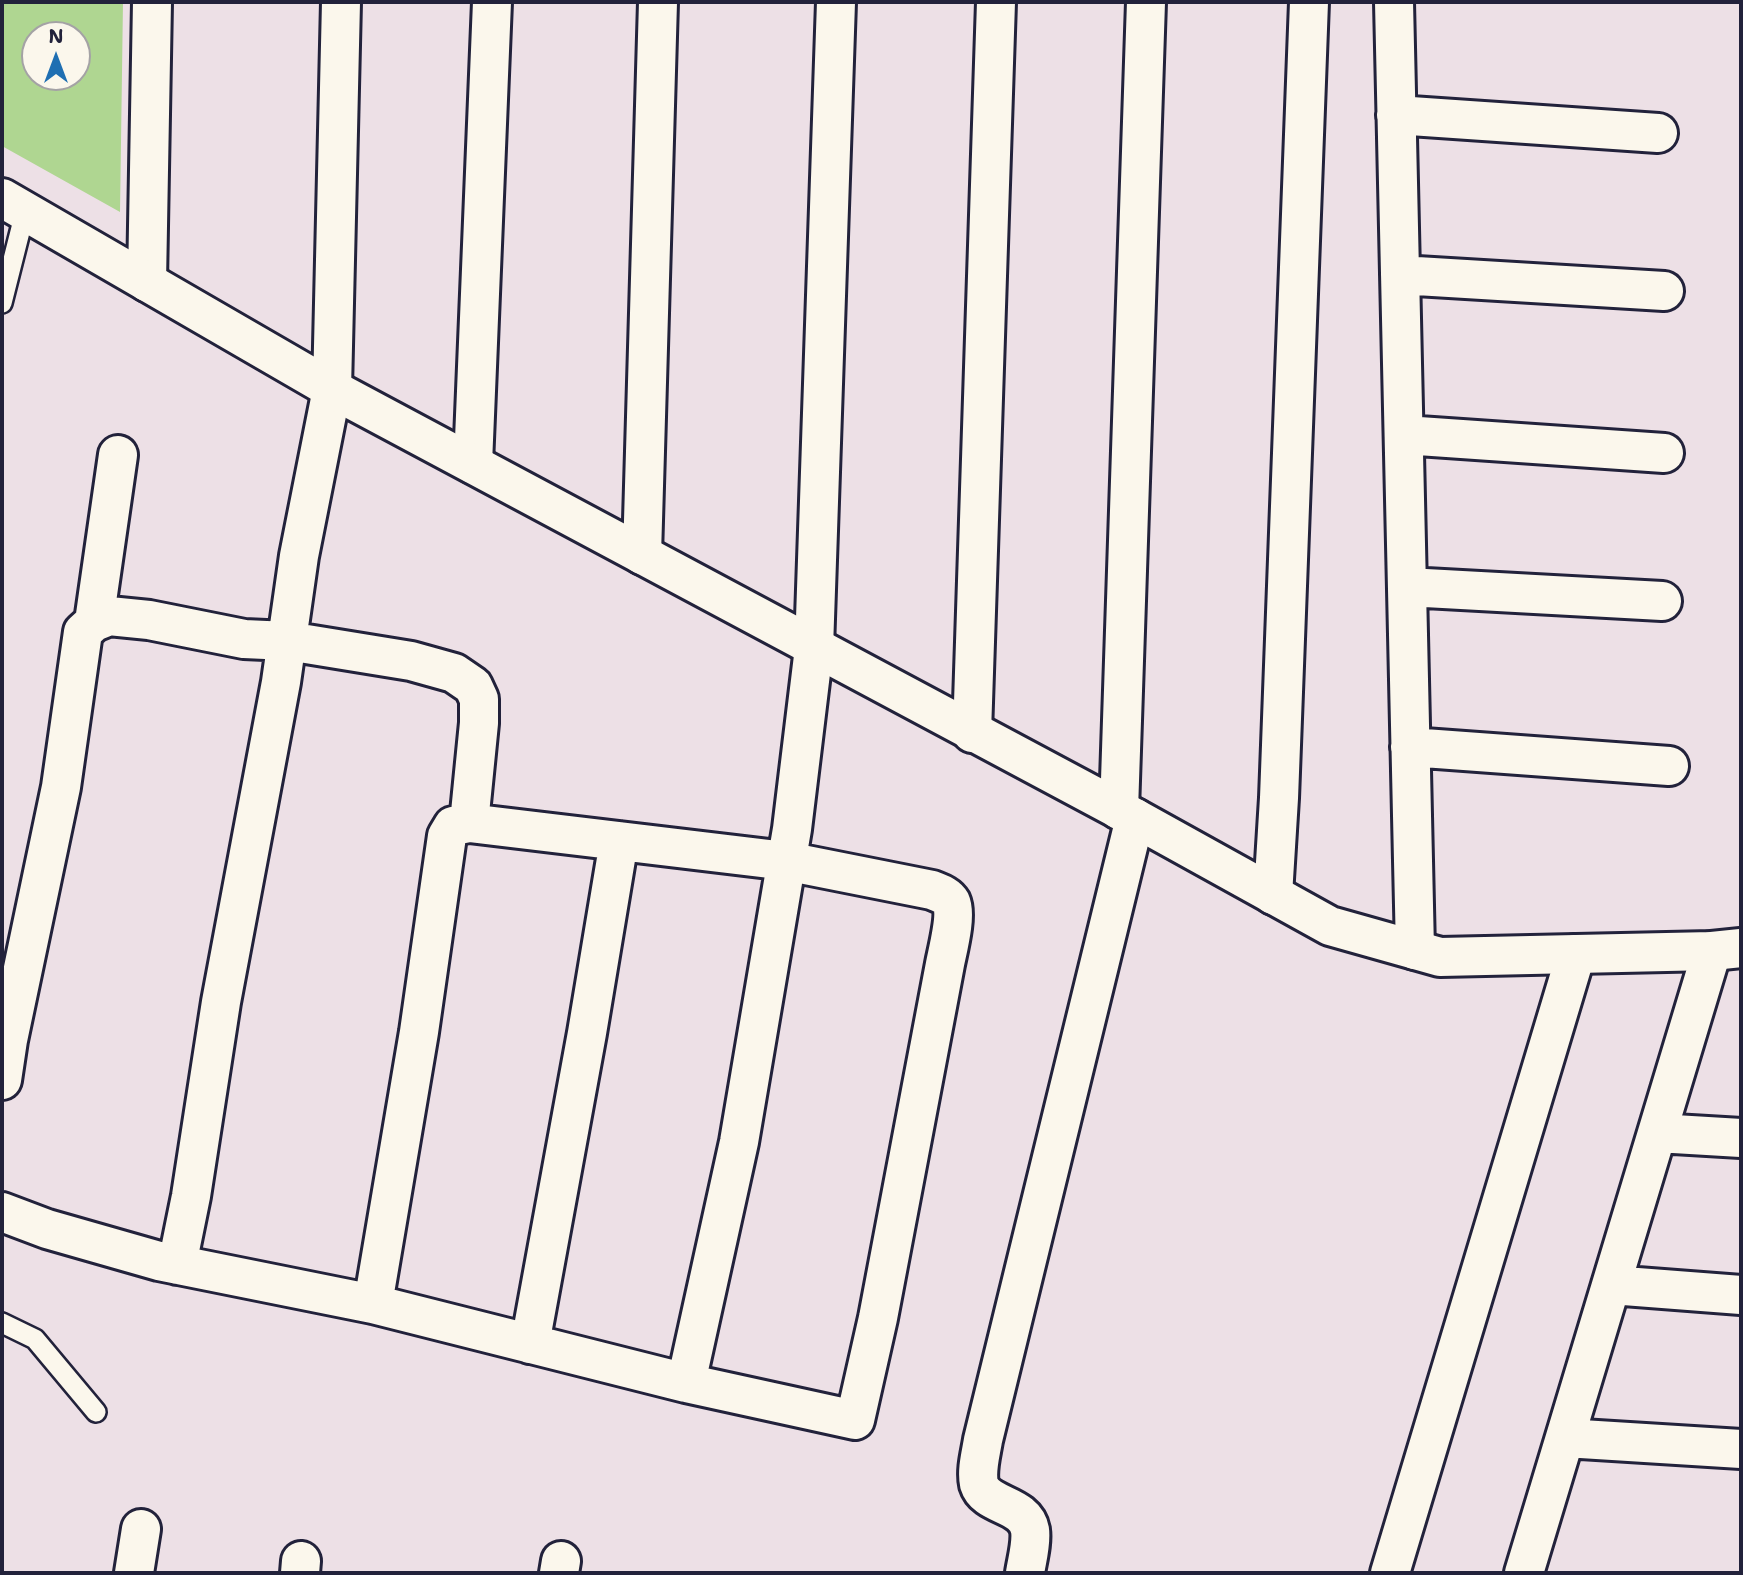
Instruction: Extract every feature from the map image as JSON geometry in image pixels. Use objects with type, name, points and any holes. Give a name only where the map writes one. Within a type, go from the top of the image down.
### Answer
[{"type":"street","points":[[147,282],[152,2]]},
{"type":"street","points":[[177,1265],[191,1196],[221,1002],[288,640],[299,556],[324,418],[332,389],[341,2]]},
{"type":"street","points":[[473,464],[492,2]]},
{"type":"street","points":[[642,555],[658,2]]},
{"type":"street","points":[[686,1383],[739,1142],[786,861],[814,648],[836,2]]},
{"type":"street","points":[[972,733],[996,2]]},
{"type":"street","points":[[1025,1573],[1030,1530],[1024,1516],[984,1493],[979,1482],[979,1468],[983,1440],[1127,814],[1146,2]]},
{"type":"street","points":[[1273,895],[1309,2]]},
{"type":"street","points":[[1394,2],[1415,950]]},
{"type":"street","points":[[1396,115],[1658,133]]},
{"type":"street","points":[[14,205],[332,389],[1127,814],[1330,926],[1440,957],[1727,949],[1657,1133],[1524,1573]]},
{"type":"street","points":[[1400,275],[1664,291]]},
{"type":"street","points":[[1404,435],[1664,453]]},
{"type":"street","points":[[93,622],[117,455]]},
{"type":"street","points":[[1407,587],[1662,601]]},
{"type":"street","points":[[2,1080],[61,787],[83,632],[93,622],[109,615],[149,620],[244,639],[288,640],[411,661],[454,673],[473,686],[479,699],[480,723],[469,823]]},
{"type":"street","points":[[1410,747],[1669,766]]},
{"type":"street","points":[[2,1212],[47,1229],[177,1265],[373,1304],[686,1383],[855,1420],[878,1318],[945,964],[953,917],[952,903],[946,896],[932,890],[786,861],[469,823],[453,826],[447,836],[419,1032],[373,1304]]},
{"type":"street","points":[[530,1344],[619,841]]},
{"type":"street","points":[[1390,1573],[1577,954]]},
{"type":"street","points":[[1657,1133],[1741,1138]]},
{"type":"street","points":[[1611,1285],[1741,1295]]},
{"type":"street","points":[[1565,1438],[1741,1449]]},
{"type":"street","points":[[134,1573],[141,1529]]},
{"type":"lane","points":[[2,303],[14,205]]},
{"type":"lane","points":[[2,1323],[35,1339],[96,1412]]},
{"type":"green space","points":[[2,2],[123,2],[120,212],[2,146]]}]
